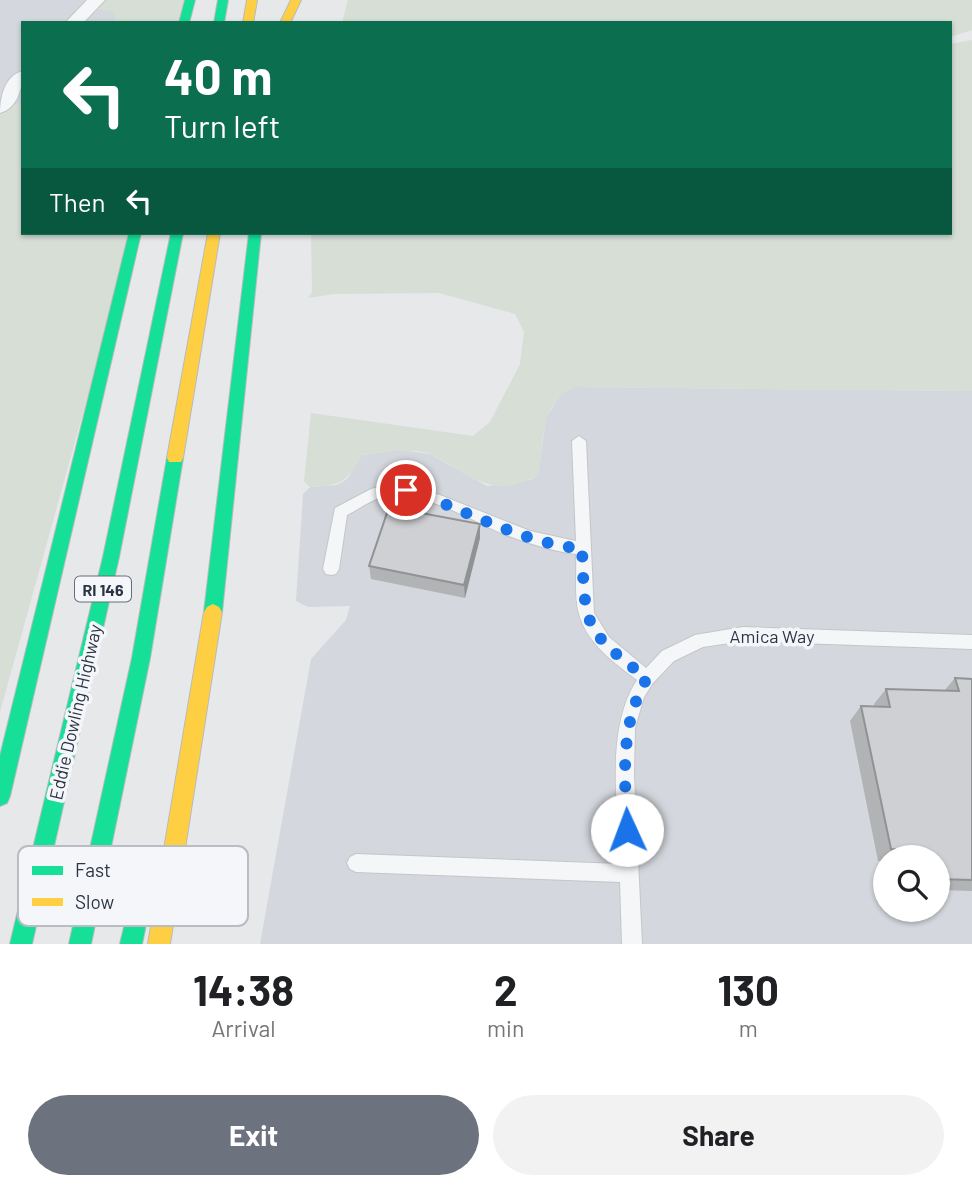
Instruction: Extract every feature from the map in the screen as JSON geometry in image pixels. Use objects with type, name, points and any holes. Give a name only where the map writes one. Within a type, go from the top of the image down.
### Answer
[{"type":"highway","points":[[185,21],[190,0]]},
{"type":"highway","points":[[219,21],[223,0]]},
{"type":"highway","points":[[248,21],[252,0]]},
{"type":"highway","points":[[283,21],[284,0]]},
{"type":"highway","points":[[284,21],[296,0]]},
{"type":"highway","points":[[0,796],[135,235]]},
{"type":"highway","name":"Eddie Dowling Highway","points":[[44,846],[111,557],[177,235]]},
{"type":"highway","name":"RI 146","points":[[101,846],[141,658],[214,235]]},
{"type":"highway","points":[[175,846],[213,615],[255,235]]},
{"type":"highway","points":[[0,730],[89,425]]},
{"type":"highway","points":[[181,706],[229,453]]},
{"type":"highway","name":"Eddie Dowling Highway","points":[[21,944],[25,926]]},
{"type":"highway","name":"RI 146","points":[[80,944],[84,926]]},
{"type":"highway","points":[[131,944],[135,926]]},
{"type":"highway","points":[[159,944],[162,926]]},
{"type":"street","points":[[75,21],[97,0]]},
{"type":"street","points":[[0,107],[21,79]]},
{"type":"lane","points":[[579,441],[584,602],[590,624],[605,646],[647,678]]},
{"type":"lane","points":[[331,569],[340,512],[376,493],[390,490],[406,490],[434,499],[543,543],[582,548]]},
{"type":"lane","name":"Amica Way","points":[[632,944],[625,747],[631,710],[647,678],[668,656],[684,646],[722,636],[972,642]]},
{"type":"lane","points":[[356,863],[629,873]]},
{"type":"shaded area","points":[[0,0],[95,0],[115,13],[115,21],[21,21],[21,105],[0,106]]},
{"type":"shaded area","points":[[95,0],[186,0],[181,21],[115,21],[115,13],[88,7]]},
{"type":"shaded area","points":[[348,0],[972,0],[972,30],[952,36],[952,21],[343,21]]},
{"type":"shaded area","points":[[972,40],[972,391],[575,387],[555,403],[549,414],[538,475],[525,482],[491,485],[430,454],[403,451],[362,455],[347,477],[330,485],[310,487],[304,481],[311,413],[473,436],[490,422],[520,364],[524,332],[515,314],[439,293],[334,294],[308,298],[312,292],[311,235],[952,235],[952,44]]},
{"type":"shaded area","points":[[21,105],[21,235],[130,235],[113,305],[0,712],[0,106]]},
{"type":"shaded area","points":[[575,387],[972,391],[972,944],[260,944],[311,659],[346,620],[350,606],[308,607],[296,601],[303,494],[310,487],[337,485],[347,479],[362,455],[400,450],[430,454],[487,486],[530,480],[538,475],[546,418],[561,394]]},
{"type":"building","points":[[389,507],[480,524],[464,585],[369,566]]},
{"type":"building","points":[[955,678],[972,679],[972,880],[950,879],[950,845],[890,845],[861,706],[890,707],[886,689],[959,691]]},
{"type":"traffic: fast","points":[[185,21],[190,0]]},
{"type":"traffic: fast","points":[[219,21],[223,0]]},
{"type":"traffic: fast","points":[[0,796],[135,235]]},
{"type":"traffic: fast","points":[[44,846],[111,557],[177,235]]},
{"type":"traffic: fast","points":[[213,612],[255,235]]},
{"type":"traffic: fast","points":[[101,846],[141,658],[175,458]]},
{"type":"traffic: fast","points":[[21,944],[25,926]]},
{"type":"traffic: fast","points":[[80,944],[84,926]]},
{"type":"traffic: fast","points":[[131,944],[135,926]]},
{"type":"traffic: slow","points":[[248,21],[252,0]]},
{"type":"traffic: slow","points":[[286,21],[296,0]]},
{"type":"traffic: slow","points":[[175,458],[214,235]]},
{"type":"traffic: slow","points":[[175,846],[213,612]]},
{"type":"traffic: slow","points":[[159,944],[162,926]]},
{"type":"route","points":[[406,490],[456,506],[543,543],[582,548],[584,602],[590,624],[605,646],[647,678],[637,694],[627,729],[627,830]]}]
